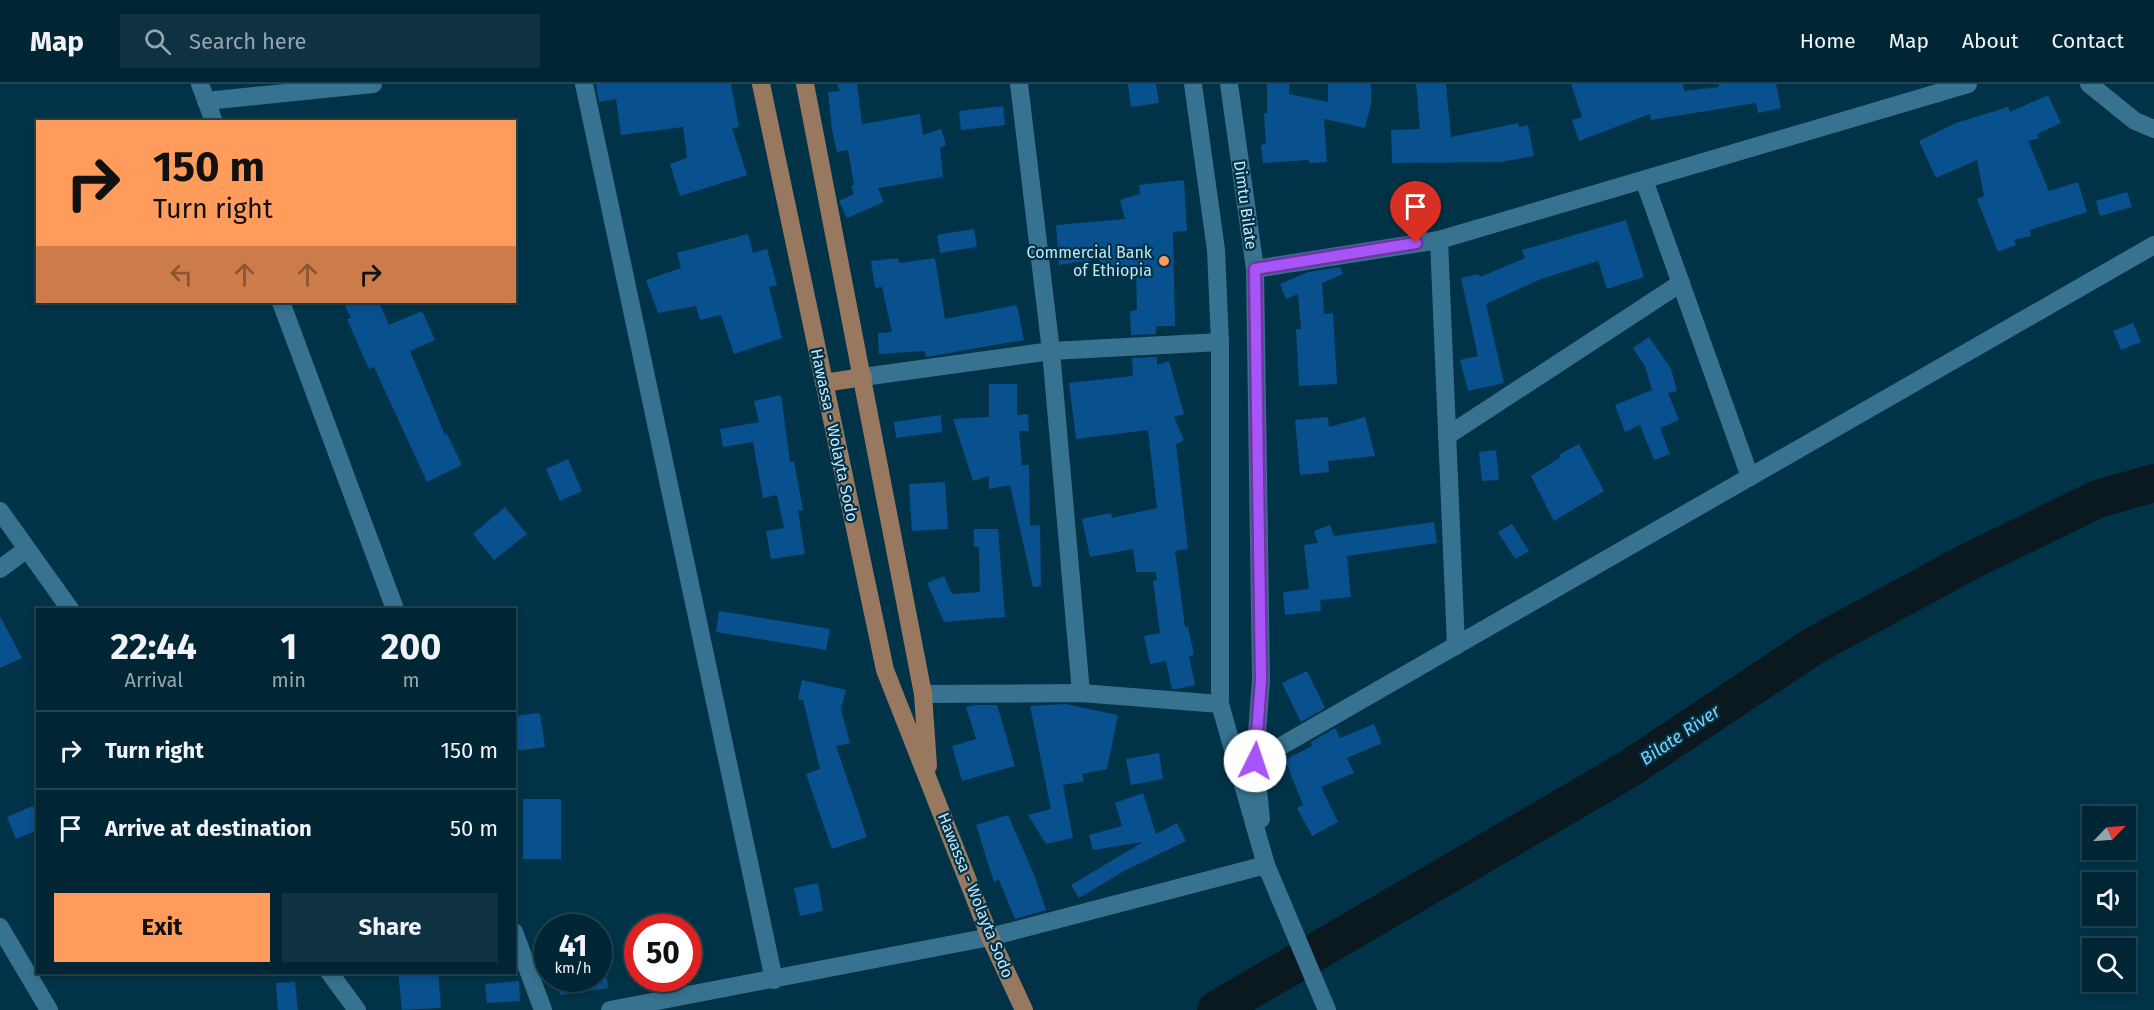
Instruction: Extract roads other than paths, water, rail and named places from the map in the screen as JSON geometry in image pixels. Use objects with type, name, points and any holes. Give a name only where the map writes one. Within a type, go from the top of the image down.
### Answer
[{"type":"main road","name":"Hawassa - Wolayta Sodo","points":[[761,84],[885,670],[990,937],[1024,1010]]},
{"type":"main road","name":"Hawassa - Wolayta Sodo","points":[[805,84],[924,694],[928,780]]},
{"type":"main road","points":[[824,383],[863,377]]},
{"type":"street","points":[[213,120],[203,92],[373,84]]},
{"type":"street","points":[[584,84],[774,980]]},
{"type":"street","points":[[1019,84],[1051,351],[1081,693]]},
{"type":"street","points":[[1193,84],[1216,250],[1220,342],[1220,704],[1266,865],[1327,1010]]},
{"type":"street","name":"Dimtu Bilate","points":[[1229,84],[1255,269],[1261,680],[1255,761],[1266,865]]},
{"type":"street","points":[[1255,269],[1439,240],[1968,84]]},
{"type":"street","points":[[2088,84],[2135,121],[2154,129]]},
{"type":"street","points":[[1644,180],[1750,477]]},
{"type":"street","points":[[1439,240],[1456,646]]},
{"type":"street","points":[[1255,761],[2154,245]]},
{"type":"street","points":[[1447,436],[1681,283]]},
{"type":"street","points":[[281,303],[395,608]]},
{"type":"street","points":[[863,377],[1051,351],[1220,342]]},
{"type":"street","points":[[0,511],[69,608]]},
{"type":"street","points":[[0,569],[27,549]]},
{"type":"street","points":[[924,694],[1081,693],[1220,704]]},
{"type":"street","points":[[610,1010],[990,937],[1266,865]]},
{"type":"street","points":[[0,927],[49,1010]]},
{"type":"street","points":[[516,937],[543,1010]]},
{"type":"street","points":[[330,974],[357,1010]]},
{"type":"waterway","name":"Bilate River","points":[[1216,1010],[1627,770],[1815,645],[1970,561],[2098,499],[2154,483]]},
{"type":"place","name":"Commercial Bank of Ethiopia","points":[[1164,261]]}]
